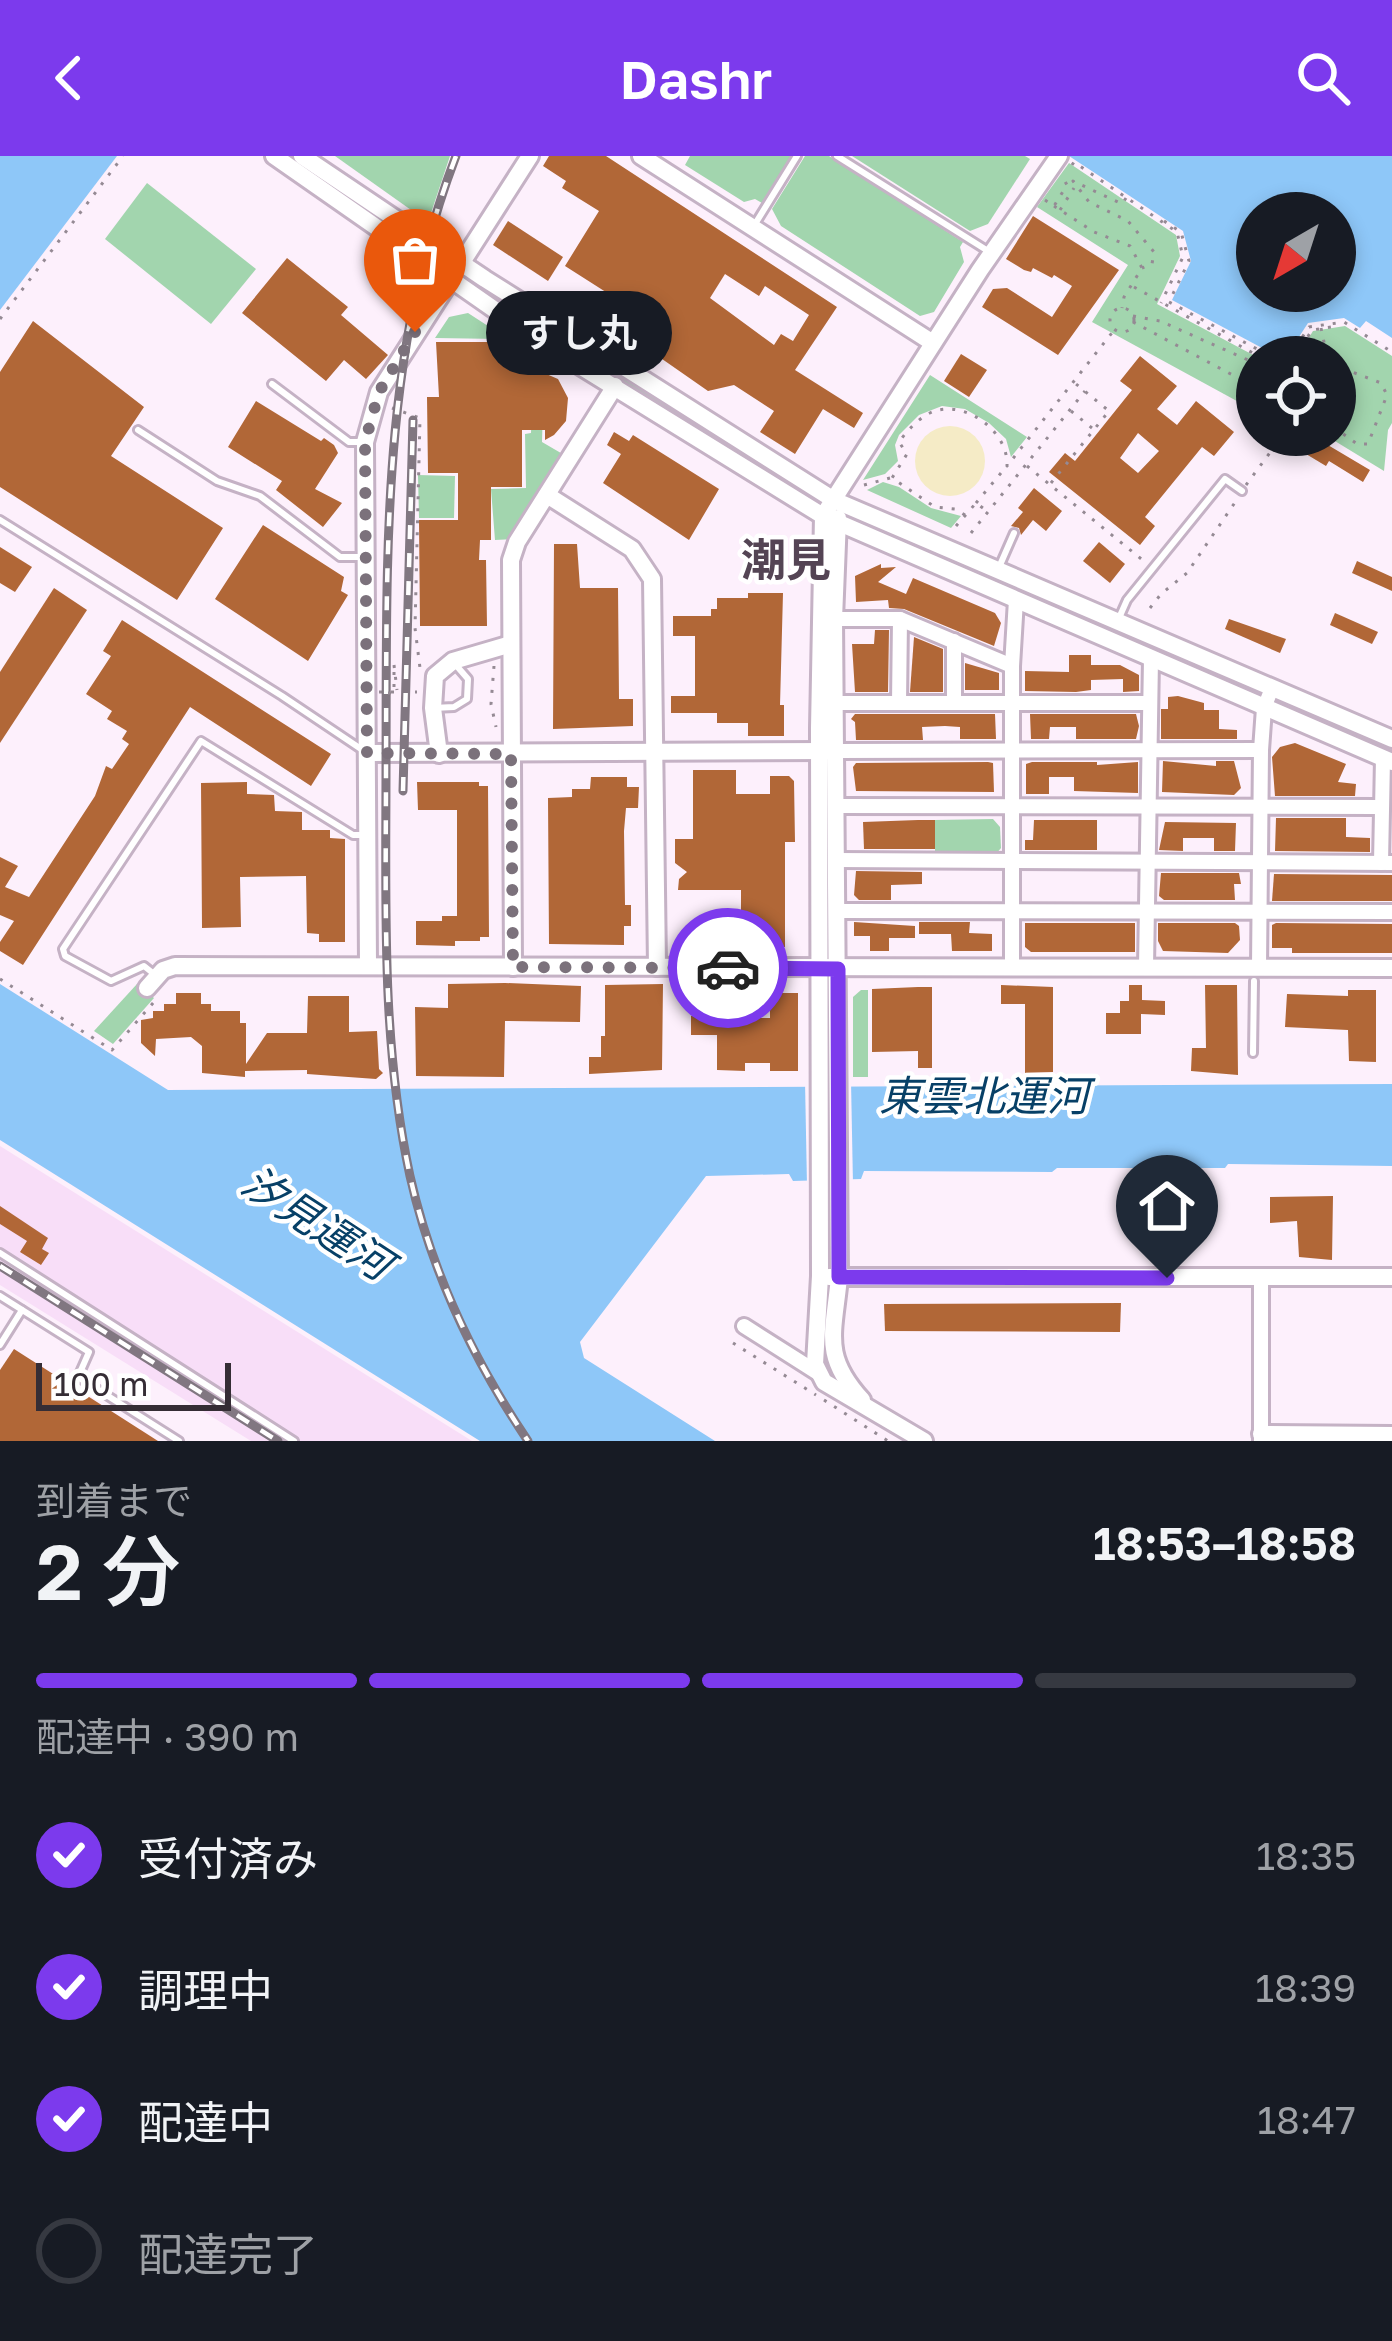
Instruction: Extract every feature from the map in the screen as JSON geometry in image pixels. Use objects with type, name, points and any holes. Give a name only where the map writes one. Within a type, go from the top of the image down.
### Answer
[{"type":"street","points":[[274,156],[449,279],[831,520],[1388,760],[1380,807],[1386,863],[836,860]]},
{"type":"street","points":[[302,156],[834,500],[1392,739]]},
{"type":"street","points":[[368,966],[365,442],[379,392],[530,156]]},
{"type":"street","points":[[641,156],[933,343]]},
{"type":"street","points":[[980,270],[1049,156]]},
{"type":"street","points":[[865,1404],[833,1359],[830,1277],[827,751],[834,500],[980,270],[1066,159]]},
{"type":"street","points":[[513,967],[512,552],[615,386]]},
{"type":"street","points":[[547,495],[620,540],[647,568],[654,592],[657,967]]},
{"type":"street","points":[[828,969],[837,910],[836,806],[827,751],[836,704],[831,520]]},
{"type":"street","points":[[1012,967],[1016,600]]},
{"type":"street","points":[[834,619],[901,619],[1012,666]]},
{"type":"street","points":[[899,703],[901,619]]},
{"type":"street","points":[[954,641],[955,702]]},
{"type":"street","points":[[439,754],[433,708],[435,676],[453,661],[511,644]]},
{"type":"street","points":[[1146,967],[1151,658]]},
{"type":"street","points":[[1256,974],[1261,750],[1264,708],[1272,688]]},
{"type":"street","points":[[836,704],[1150,703]]},
{"type":"street","points":[[367,753],[1261,750]]},
{"type":"street","points":[[836,806],[1380,807]]},
{"type":"street","points":[[837,910],[1392,912]]},
{"type":"street","points":[[153,988],[175,966],[1146,967],[1256,974],[1392,968]]},
{"type":"street","points":[[830,1277],[1392,1277]]},
{"type":"street","points":[[818,1373],[815,1347],[830,1277]]},
{"type":"street","points":[[1261,1279],[1261,1437],[1392,1435]]},
{"type":"street","points":[[744,1326],[818,1373],[831,1390],[865,1404],[924,1441]]},
{"type":"lane","points":[[754,227],[797,156]]},
{"type":"lane","points":[[837,156],[988,251]]},
{"type":"lane","points":[[272,384],[349,442],[365,442]]},
{"type":"lane","points":[[139,430],[217,481],[260,496],[340,556],[366,557]]},
{"type":"lane","points":[[1117,621],[1127,600],[1225,478],[1242,491]]},
{"type":"lane","points":[[0,520],[367,753]]},
{"type":"lane","points":[[999,568],[1014,533]]},
{"type":"lane","points":[[433,708],[454,707],[467,699],[468,679],[453,661]]},
{"type":"lane","points":[[153,988],[144,966],[111,981],[65,956],[63,949],[201,741],[353,835],[368,834]]},
{"type":"lane","points":[[1253,1053],[1256,974]]},
{"type":"lane","points":[[0,1252],[294,1441]]},
{"type":"lane","points":[[0,1296],[89,1352],[78,1377],[179,1441]]},
{"type":"lane","points":[[0,1345],[22,1310]]},
{"type":"path","points":[[0,319],[123,156]]},
{"type":"path","points":[[1066,159],[1177,232],[1183,257],[1164,303]]},
{"type":"path","points":[[1054,206],[1067,185],[1062,179],[1066,174]]},
{"type":"path","points":[[1122,308],[1142,268],[1154,262],[1154,252],[1123,217],[1095,206],[1075,187],[1074,180],[1122,204],[1127,197]]},
{"type":"path","points":[[1060,210],[1075,187]]},
{"type":"path","points":[[1043,199],[1094,232],[1124,243],[1138,256],[1142,268]]},
{"type":"path","points":[[1123,217],[1134,202]]},
{"type":"path","points":[[1124,243],[1134,230]]},
{"type":"path","points":[[1138,256],[1149,247]]},
{"type":"path","points":[[1133,286],[1236,344]]},
{"type":"path","points":[[1164,303],[1236,339]]},
{"type":"path","points":[[1122,308],[1133,319],[1236,375]]},
{"type":"path","points":[[1115,329],[1110,318],[1122,308]]},
{"type":"path","points":[[1115,329],[1125,331],[1133,319]]},
{"type":"path","points":[[1133,319],[1160,321],[1236,355]]},
{"type":"path","points":[[1304,336],[1309,327],[1344,322],[1392,352]]},
{"type":"path","points":[[1307,336],[1312,330],[1338,326]]},
{"type":"path","points":[[1322,328],[1323,336]]},
{"type":"path","points":[[956,526],[1115,329]]},
{"type":"path","points":[[1207,358],[1219,335]]},
{"type":"path","points":[[1356,375],[1381,383],[1387,399],[1368,444],[1356,442]]},
{"type":"path","points":[[1049,484],[1108,411],[1074,382]]},
{"type":"path","points":[[971,533],[1085,391]]},
{"type":"path","points":[[915,405],[928,414]]},
{"type":"path","points":[[386,406],[420,418],[415,628],[420,668]]},
{"type":"path","points":[[864,485],[892,478],[907,454],[899,442],[902,436],[928,414],[954,410],[981,421],[1003,440],[1007,466]]},
{"type":"path","points":[[1070,410],[1094,429]]},
{"type":"path","points":[[1150,608],[1187,573],[1268,456]]},
{"type":"path","points":[[1026,465],[1153,568]]},
{"type":"path","points":[[892,478],[935,507],[965,515]]},
{"type":"path","points":[[976,503],[988,512]]},
{"type":"path","points":[[494,664],[491,704],[498,734]]},
{"type":"path","points":[[394,665],[395,693]]},
{"type":"path","points":[[377,692],[419,692]]},
{"type":"path","points":[[0,979],[112,1050],[153,988]]},
{"type":"path","points":[[733,1343],[888,1441]]},
{"type":"shaded area","points":[[0,1146],[472,1441],[251,1441],[0,1285]]},
{"type":"green space","points":[[335,156],[450,156],[428,222]]},
{"type":"green space","points":[[690,156],[791,156],[762,203],[755,199],[744,202],[685,165]]},
{"type":"green space","points":[[805,156],[829,156],[963,242],[964,262],[934,312],[920,316],[781,226],[772,209]]},
{"type":"green space","points":[[852,156],[1030,159],[988,224],[970,231]]},
{"type":"green space","points":[[1069,163],[1176,235],[1180,256],[1157,304],[1236,346],[1236,401],[1092,322],[1128,265],[1037,207]]},
{"type":"green space","points":[[147,183],[256,269],[211,324],[105,239]]},
{"type":"green space","points":[[491,293],[791,485],[788,488]]},
{"type":"green space","points":[[468,313],[534,356],[500,354],[499,339],[435,338],[449,317]]},
{"type":"green space","points":[[1345,326],[1392,356],[1392,423],[1384,471],[1356,454],[1356,336],[1310,336],[1313,331]]},
{"type":"green space","points":[[533,364],[544,369],[542,442],[566,456],[515,539],[495,540],[491,489],[526,488],[525,434],[531,433]]},
{"type":"green space","points":[[930,375],[1027,437],[1011,457],[1006,439],[989,423],[965,409],[942,406],[919,415],[899,435],[895,445],[898,461],[885,474],[863,480]]},
{"type":"green space","points":[[418,475],[455,476],[454,518],[419,518]]},
{"type":"green space","points":[[883,482],[931,508],[961,516],[951,528],[867,490]]},
{"type":"green space","points":[[890,536],[1240,682],[1238,688]]},
{"type":"green space","points":[[993,819],[1000,827],[1001,848],[996,854],[935,854],[935,820]]},
{"type":"green space","points":[[137,984],[154,998],[113,1044],[94,1031]]},
{"type":"green space","points":[[868,990],[868,1077],[853,1077],[853,997]]},
{"type":"sand","points":[[950,426],[975,436],[985,461],[975,486],[950,496],[925,486],[915,461],[925,436]]},
{"type":"water","points":[[0,156],[117,156],[0,310]]},
{"type":"water","points":[[1069,156],[1392,156],[1392,338],[1366,321],[1360,328],[1344,318],[1308,323],[1300,336],[1240,336],[1172,300],[1191,261],[1183,231]]},
{"type":"water","points":[[0,984],[168,1090],[1392,1084],[1392,1166],[864,1171],[861,1179],[793,1181],[789,1174],[706,1176],[580,1342],[584,1358],[715,1441],[480,1441],[0,1140]]},
{"type":"pier","points":[[805,1081],[851,1081],[853,1185],[807,1186]]},
{"type":"building","points":[[549,156],[606,156],[837,307],[795,370],[863,413],[854,428],[823,409],[795,454],[760,432],[774,411],[734,385],[708,391],[642,345],[656,324],[565,266],[599,211],[562,188],[566,181],[543,166]],"holes":[[[725,274],[759,296],[765,286],[809,315],[793,341],[781,334],[774,345],[710,298]]]},
{"type":"building","points":[[1033,216],[1119,270],[1058,355],[982,307],[993,289],[1007,288],[1052,317],[1072,286],[1006,259]]},
{"type":"building","points":[[508,221],[563,257],[548,281],[493,245]]},
{"type":"building","points":[[287,258],[348,307],[341,315],[388,355],[366,379],[344,360],[326,381],[242,313]]},
{"type":"building","points":[[33,321],[144,407],[111,456],[223,528],[177,600],[0,487],[0,372]]},
{"type":"building","points":[[436,342],[497,342],[497,356],[530,361],[530,367],[558,379],[568,398],[566,421],[554,435],[545,440],[545,430],[522,430],[522,487],[491,487],[491,540],[480,540],[479,560],[486,560],[487,626],[420,626],[419,520],[458,520],[458,473],[428,473],[427,397],[439,397]]},
{"type":"building","points":[[961,354],[987,370],[969,397],[944,381]]},
{"type":"building","points":[[1140,356],[1177,386],[1157,409],[1177,425],[1196,401],[1234,432],[1214,456],[1202,447],[1145,517],[1155,526],[1140,545],[1049,472],[1065,453],[1075,461],[1132,390],[1120,381]],"holes":[[[1138,433],[1159,451],[1138,473],[1120,458]]]},
{"type":"building","points":[[256,401],[334,445],[338,453],[315,489],[342,503],[323,527],[276,490],[282,481],[228,447]]},
{"type":"building","points":[[614,432],[629,441],[633,435],[719,489],[689,540],[603,483],[621,454],[607,445]]},
{"type":"building","points":[[1309,456],[1346,456],[1370,470],[1363,482],[1329,461],[1326,466]]},
{"type":"building","points":[[1034,488],[1062,511],[1046,531],[1033,520],[1021,535],[1019,528],[1011,526]]},
{"type":"building","points":[[263,525],[344,577],[341,591],[348,595],[308,661],[215,599]]},
{"type":"building","points":[[1099,542],[1125,564],[1110,583],[1083,561]]},
{"type":"building","points":[[554,544],[577,544],[580,588],[618,588],[619,699],[633,699],[633,726],[553,729]]},
{"type":"building","points":[[0,547],[32,567],[15,592],[0,583]]},
{"type":"building","points":[[1357,561],[1392,577],[1392,591],[1352,573]]},
{"type":"building","points":[[881,564],[881,568],[896,567],[878,582],[906,594],[913,578],[995,613],[1001,623],[994,646],[904,609],[889,608],[888,600],[856,602],[855,576]]},
{"type":"building","points":[[54,588],[87,610],[0,743],[0,672]]},
{"type":"building","points":[[748,593],[783,593],[780,705],[784,705],[784,736],[748,736],[748,723],[717,723],[717,713],[671,713],[671,696],[695,696],[695,636],[673,636],[673,616],[711,616],[717,598],[748,598]]},
{"type":"building","points":[[1335,613],[1378,632],[1372,644],[1330,625]]},
{"type":"building","points":[[1229,619],[1286,639],[1280,653],[1225,629]]},
{"type":"building","points":[[122,620],[331,754],[311,786],[190,707],[23,965],[0,951],[0,942],[14,921],[0,915],[0,857],[18,866],[5,887],[29,897],[95,796],[106,766],[112,769],[129,744],[122,739],[127,731],[107,719],[112,711],[86,694],[111,656],[103,651]]},
{"type":"building","points":[[875,630],[889,630],[888,692],[855,692],[852,644],[874,644]]},
{"type":"building","points":[[914,637],[943,649],[943,692],[910,692]]},
{"type":"building","points":[[1069,655],[1091,655],[1091,665],[1120,665],[1139,675],[1139,691],[1123,692],[1123,679],[1091,680],[1091,690],[1076,692],[1025,691],[1025,671],[1069,672]]},
{"type":"building","points":[[965,663],[999,673],[999,690],[965,690]]},
{"type":"building","points":[[1168,697],[1204,703],[1204,710],[1219,710],[1219,729],[1237,730],[1237,739],[1161,739],[1161,709],[1168,709]]},
{"type":"building","points":[[855,714],[995,714],[996,739],[960,739],[960,727],[945,726],[922,727],[923,740],[856,740],[851,719]]},
{"type":"building","points":[[1030,714],[1136,714],[1139,726],[1136,739],[1076,739],[1076,727],[1050,727],[1049,739],[1031,739]]},
{"type":"building","points":[[1295,743],[1346,764],[1338,782],[1356,784],[1355,796],[1275,796],[1272,757],[1280,747]]},
{"type":"building","points":[[1163,761],[1216,766],[1216,761],[1234,761],[1241,788],[1234,795],[1162,792]]},
{"type":"building","points":[[1138,762],[1138,793],[1074,791],[1074,777],[1049,777],[1049,794],[1026,794],[1026,764]]},
{"type":"building","points":[[856,763],[993,763],[994,792],[856,791]]},
{"type":"building","points":[[693,770],[736,770],[736,794],[770,794],[770,776],[789,776],[794,781],[795,842],[785,842],[785,947],[749,947],[749,915],[741,915],[741,890],[678,890],[679,879],[687,872],[675,863],[675,839],[693,839]]},
{"type":"building","points":[[591,777],[627,777],[627,787],[639,787],[638,808],[626,808],[624,831],[625,905],[631,905],[631,926],[624,926],[624,945],[549,944],[548,798],[572,797],[572,789],[590,789]]},
{"type":"building","points":[[247,782],[247,794],[274,795],[275,811],[302,812],[302,830],[330,830],[330,838],[345,839],[345,942],[319,942],[319,934],[307,933],[306,876],[240,877],[241,927],[202,928],[201,783]]},
{"type":"building","points":[[417,782],[488,786],[489,937],[480,937],[480,941],[416,945],[416,921],[457,916],[457,810],[418,810]]},
{"type":"building","points":[[1276,818],[1346,818],[1346,837],[1370,838],[1370,852],[1275,851]]},
{"type":"building","points":[[935,820],[935,849],[864,849],[863,822]]},
{"type":"building","points":[[1034,820],[1097,820],[1097,850],[1025,850],[1025,840],[1033,840]]},
{"type":"building","points":[[1165,822],[1236,823],[1235,851],[1214,851],[1214,838],[1183,838],[1183,851],[1159,850]]},
{"type":"building","points":[[856,871],[922,872],[922,884],[891,885],[891,900],[859,900],[854,895]]},
{"type":"building","points":[[1161,873],[1239,873],[1241,884],[1234,884],[1235,900],[1164,900],[1159,896]]},
{"type":"building","points":[[1274,874],[1392,875],[1392,901],[1272,901]]},
{"type":"building","points":[[854,922],[915,926],[915,938],[889,938],[889,951],[870,951],[870,936],[854,936]]},
{"type":"building","points":[[919,922],[970,922],[969,933],[992,934],[992,951],[952,951],[951,934],[919,934]]},
{"type":"building","points":[[1025,923],[1135,923],[1135,952],[1031,952],[1025,947]]},
{"type":"building","points":[[1158,923],[1235,923],[1240,940],[1228,953],[1163,951]]},
{"type":"building","points":[[1392,924],[1392,953],[1292,953],[1292,948],[1272,948],[1272,925]]},
{"type":"building","points":[[448,984],[581,986],[580,1022],[505,1021],[504,1077],[416,1076],[415,1007],[448,1008]]},
{"type":"building","points":[[663,984],[662,1070],[589,1074],[589,1057],[601,1057],[601,1036],[605,1036],[605,985]]},
{"type":"building","points":[[1001,985],[1053,987],[1053,1072],[1025,1073],[1025,1004],[1001,1004]]},
{"type":"building","points":[[1129,985],[1142,985],[1142,1000],[1165,1001],[1165,1015],[1141,1014],[1141,1034],[1106,1034],[1106,1013],[1120,1013],[1120,1001],[1129,1001]]},
{"type":"building","points":[[1205,985],[1237,985],[1238,1075],[1191,1071],[1192,1048],[1206,1048]]},
{"type":"building","points":[[932,987],[932,1068],[918,1068],[918,1051],[872,1052],[872,989]]},
{"type":"building","points":[[1348,990],[1376,990],[1376,1062],[1349,1061],[1348,1030],[1285,1027],[1287,994],[1348,996]]},
{"type":"building","points":[[176,993],[201,993],[201,1004],[211,1004],[211,1011],[240,1011],[240,1023],[246,1023],[246,1064],[267,1033],[307,1033],[308,996],[349,996],[349,1032],[377,1031],[383,1073],[376,1079],[307,1074],[307,1070],[245,1071],[245,1077],[202,1073],[202,1046],[191,1037],[156,1039],[155,1056],[141,1043],[141,1020],[153,1018],[153,1011],[164,1011],[164,1004],[176,1004]]},
{"type":"building","points":[[717,993],[745,994],[745,1018],[770,1018],[770,993],[798,993],[798,1071],[770,1071],[770,1063],[745,1063],[745,1071],[717,1070],[717,1035],[691,1035],[691,1016],[717,1016]]},
{"type":"building","points":[[1333,1196],[1332,1260],[1299,1257],[1297,1221],[1270,1223],[1270,1197]]},
{"type":"building","points":[[0,1206],[48,1238],[42,1249],[49,1253],[41,1265],[20,1252],[27,1241],[0,1224]]},
{"type":"building","points":[[1121,1303],[1120,1332],[885,1331],[884,1304]]},
{"type":"building","points":[[14,1349],[158,1441],[0,1441],[0,1370]]},
{"type":"railway","points":[[456,156],[413,306],[393,458],[386,689],[390,1024],[410,1176],[430,1246],[472,1347],[528,1441]]},
{"type":"railway","points":[[403,791],[413,420]]},
{"type":"railway","points":[[0,1266],[278,1441]]},
{"type":"way so far","points":[[415,332],[379,392],[365,442],[367,753],[511,754],[513,967],[728,968]]},
{"type":"place","name":"すし丸","points":[[415,332]]},
{"type":"district","name":"潮見","points":[[786,560]]},
{"type":"route","points":[[728,968],[838,969],[839,1277],[1167,1278]]},
{"type":"water label","name":"東雲北運河","points":[[984,1096]]},
{"type":"water label","name":"汐見運河","points":[[317,1223]]}]
